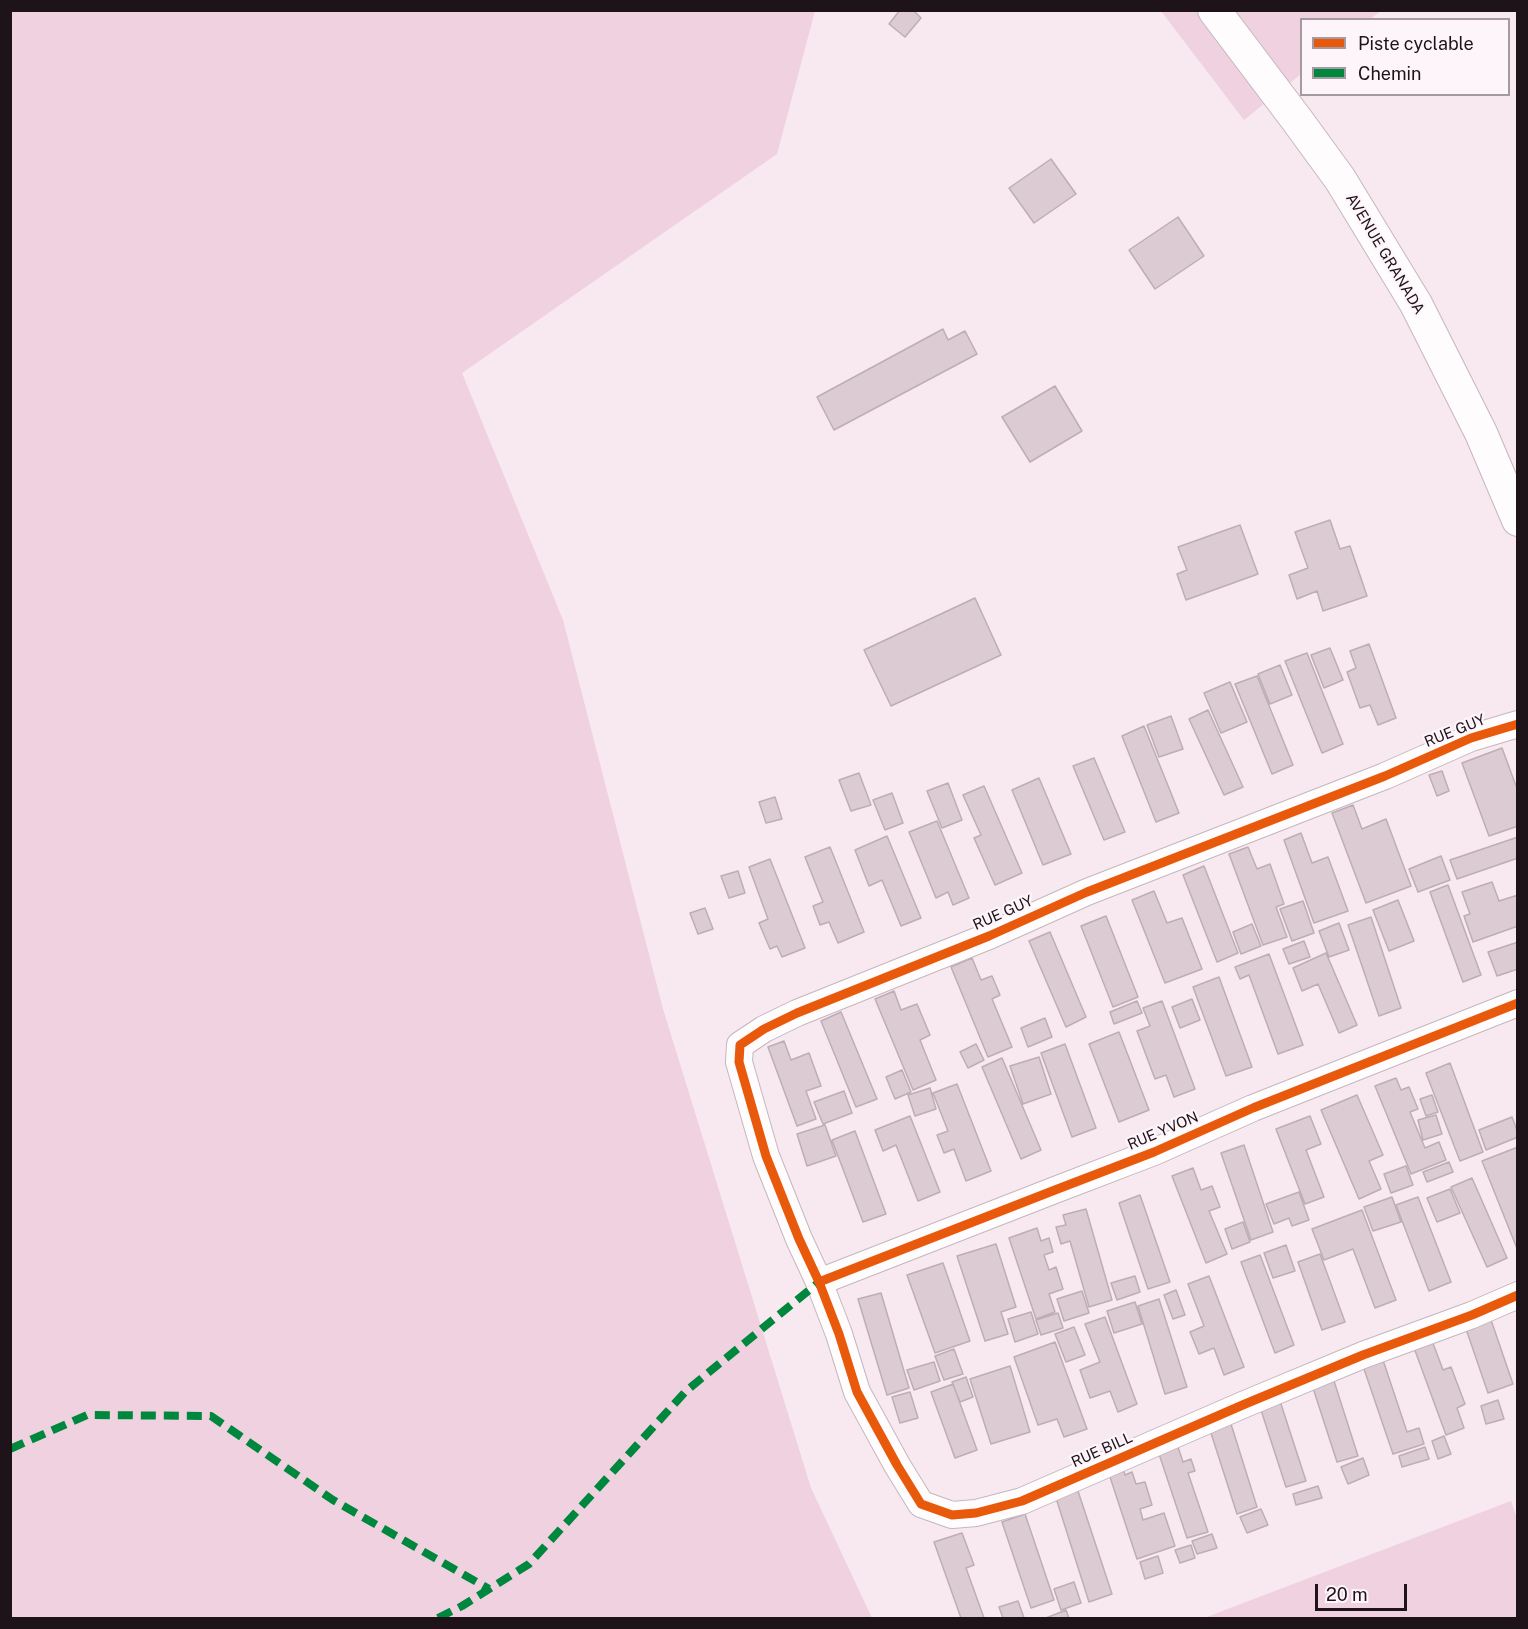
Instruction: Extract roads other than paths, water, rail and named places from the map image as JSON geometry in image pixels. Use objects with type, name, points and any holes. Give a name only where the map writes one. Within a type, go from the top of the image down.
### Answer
[{"type":"street","name":"AVENUE GRANADA","points":[[1214,10],[1340,179],[1416,304],[1481,433],[1518,520]]},
{"type":"street","name":"RUE GUY","points":[[819,1282],[766,1156],[739,1062],[740,1045],[764,1029],[797,1014],[989,936],[1087,892],[1385,776],[1471,738],[1518,724]]},
{"type":"street","name":"RUE YVON","points":[[819,1282],[1154,1152],[1253,1108],[1518,1003]]},
{"type":"street","name":"RUE BILL","points":[[819,1282],[839,1334],[857,1392],[897,1464],[921,1504],[952,1515],[976,1513],[1022,1501],[1245,1404],[1518,1295]]}]
